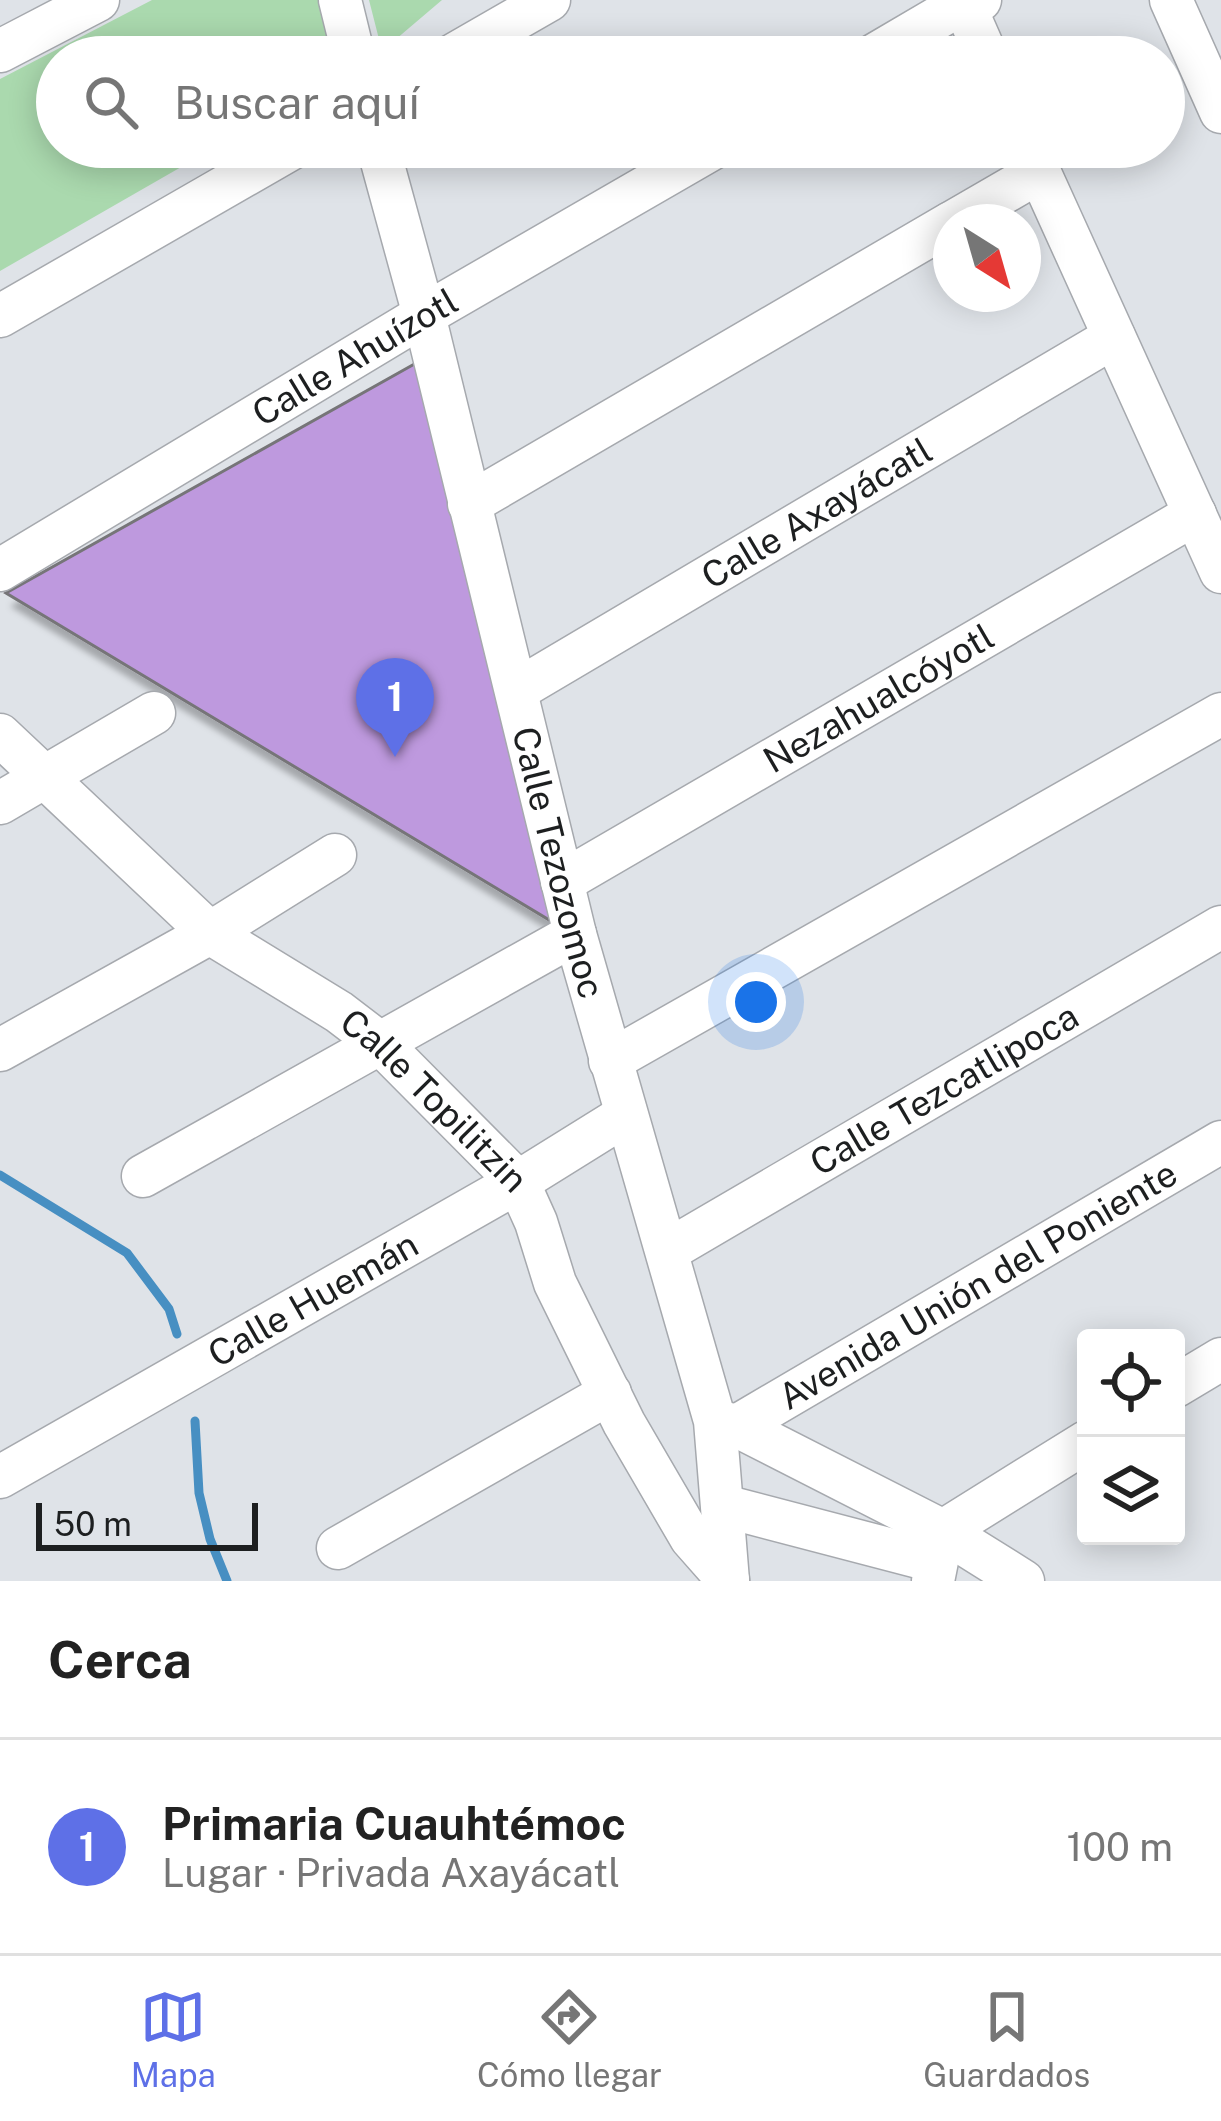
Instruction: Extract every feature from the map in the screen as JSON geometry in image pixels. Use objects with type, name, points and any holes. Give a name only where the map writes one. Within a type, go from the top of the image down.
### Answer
[{"type":"street","points":[[0,51],[98,0]]},
{"type":"street","points":[[340,0],[349,36]]},
{"type":"street","points":[[486,36],[549,0]]},
{"type":"street","points":[[1171,0],[1221,112]]},
{"type":"street","points":[[907,36],[968,1],[980,36]]},
{"type":"street","points":[[0,316],[257,168]]},
{"type":"street","name":"Calle Tezozomoc","points":[[384,168],[624,1116],[726,1423],[728,1580]]},
{"type":"street","name":"Calle Ahuízotl","points":[[0,570],[679,168]]},
{"type":"street","points":[[976,204],[1022,168]]},
{"type":"street","points":[[1038,168],[1221,572]]},
{"type":"street","points":[[470,504],[933,234]]},
{"type":"street","name":"Calle Axayácatl","points":[[518,690],[1114,337]]},
{"type":"street","name":"Nezahualcóyotl","points":[[562,882],[1195,514]]},
{"type":"street","points":[[0,802],[154,713]]},
{"type":"street","points":[[610,1061],[1221,714]]},
{"type":"street","name":"Calle Topilitzin","points":[[0,735],[210,933],[381,1044],[518,1182],[555,1283],[610,1393],[675,1514],[728,1580]]},
{"type":"street","points":[[0,1050],[210,933],[335,855]]},
{"type":"street","name":"Calle Tezcatlipoca","points":[[668,1251],[1221,927]]},
{"type":"street","points":[[143,1176],[575,934]]},
{"type":"street","name":"Calle Huemán","points":[[0,1477],[518,1182],[624,1116]]},
{"type":"street","name":"Avenida Unión del Poniente","points":[[726,1423],[1221,1142]]},
{"type":"street","points":[[1185,1381],[1221,1359]]},
{"type":"street","points":[[338,1548],[610,1393]]},
{"type":"street","points":[[726,1423],[936,1558]]},
{"type":"street","points":[[936,1558],[1077,1449]]},
{"type":"street","points":[[724,1505],[1024,1581]]},
{"type":"green space","points":[[152,0],[321,0],[330,36],[83,36]]},
{"type":"green space","points":[[369,0],[442,0],[400,36],[378,36]]},
{"type":"green space","points":[[36,60],[36,168],[179,168],[0,271],[0,79]]},
{"type":"building","points":[[418,362],[551,921],[6,593]]},
{"type":"waterway","points":[[0,1175],[127,1253],[169,1309],[177,1334]]},
{"type":"waterway","points":[[195,1421],[199,1493],[227,1581]]},
{"type":"place","name":"Primaria Cuauhtémoc","points":[[395,757]]}]
